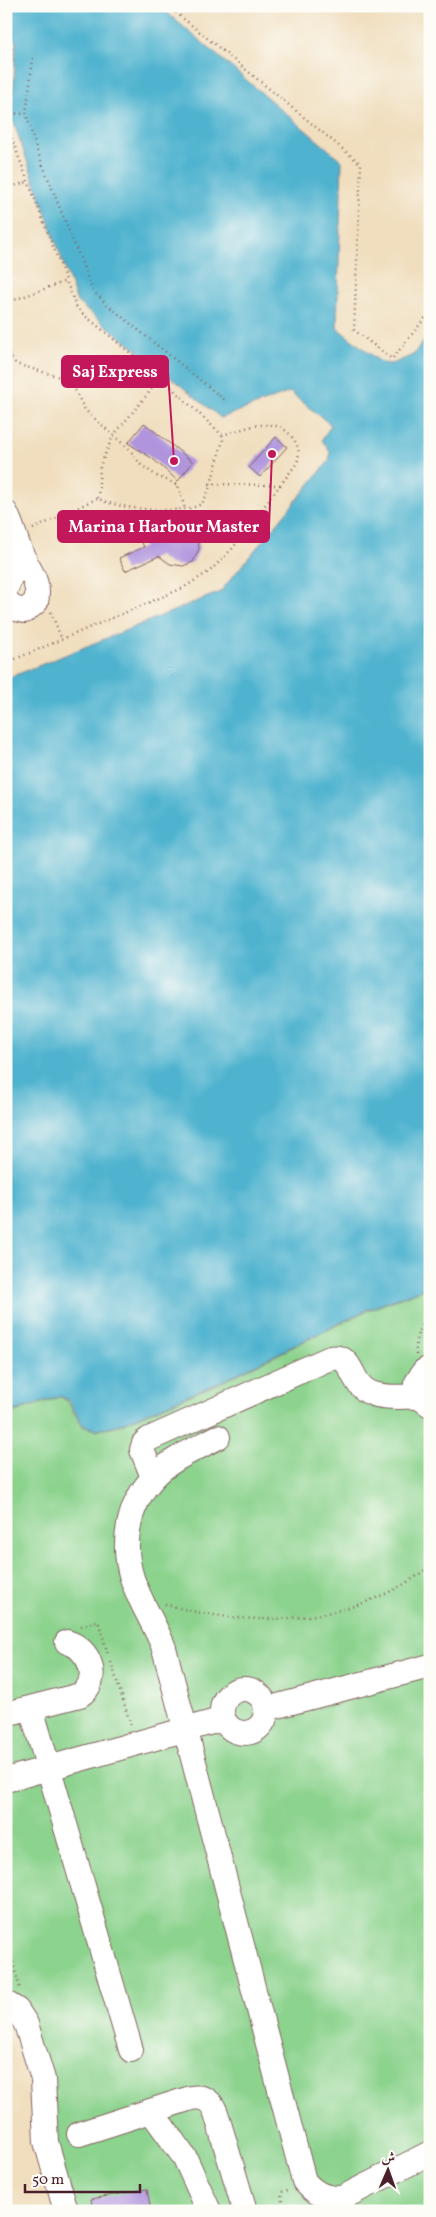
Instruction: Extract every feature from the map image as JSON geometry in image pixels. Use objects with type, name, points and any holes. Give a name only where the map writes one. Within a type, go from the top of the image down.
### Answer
[{"type":"lane","points":[[6,513],[14,544],[36,580],[38,590],[36,602],[25,611],[18,611],[12,608],[6,600]]},
{"type":"lane","points":[[6,589],[14,544]]},
{"type":"lane","points":[[153,1477],[142,1450],[144,1443],[149,1439],[330,1358],[337,1356],[344,1359],[350,1364],[356,1382],[370,1393],[379,1396],[424,1387]]},
{"type":"lane","points":[[218,1437],[175,1460],[153,1477],[136,1502],[130,1520],[127,1539],[128,1558],[139,1595],[164,1648],[304,2180],[314,2192],[327,2198],[342,2198],[430,2153]]},
{"type":"lane","points":[[6,1714],[80,1695],[89,1687],[92,1674],[85,1653],[80,1648],[67,1642]]},
{"type":"lane","points":[[266,1710],[430,1666]]},
{"type":"lane","points":[[242,1689],[256,1692],[265,1702],[266,1710],[263,1723],[252,1732],[232,1730],[223,1719],[222,1705],[225,1699],[236,1690],[242,1689]]},
{"type":"lane","points":[[31,1708],[131,2050]]},
{"type":"lane","points":[[6,1780],[223,1719]]},
{"type":"lane","points":[[14,2010],[42,2079],[45,2096],[46,2142],[66,2211]]},
{"type":"lane","points":[[79,2134],[199,2097],[207,2099],[213,2105],[245,2211]]},
{"type":"lane","points":[[151,2111],[185,2158],[209,2211]]},
{"type":"path","points":[[168,6],[362,164],[354,330],[392,359],[430,312]]},
{"type":"path","points":[[6,42],[12,46],[6,105]]},
{"type":"path","points":[[34,58],[26,114],[36,148],[93,291],[226,401]]},
{"type":"path","points":[[6,113],[26,114]]},
{"type":"path","points":[[6,119],[28,182],[80,313],[161,378],[222,435],[223,441],[201,504],[185,509],[147,509],[118,506],[98,498]]},
{"type":"path","points":[[6,188],[28,182]]},
{"type":"path","points":[[6,302],[66,281]]},
{"type":"path","points":[[6,350],[16,364],[70,380],[85,410],[130,450],[141,465],[156,476],[178,485],[185,509]]},
{"type":"path","points":[[98,498],[100,466],[113,436],[161,378]]},
{"type":"path","points":[[6,663],[183,588],[210,571],[232,549],[297,463],[300,454],[293,438],[278,425],[269,423],[222,435]]},
{"type":"path","points":[[209,484],[281,485]]},
{"type":"path","points":[[14,544],[98,498]]},
{"type":"path","points":[[424,1387],[415,1346],[417,1334],[422,1324],[430,1319]]},
{"type":"path","points":[[163,1604],[189,1612],[217,1616],[254,1619],[298,1618],[333,1612],[365,1602],[394,1589],[430,1566]]},
{"type":"path","points":[[6,1938],[20,1984],[14,2010]]},
{"type":"green space","points":[[430,1287],[430,2211],[72,2211],[6,1988],[6,1415],[60,1397],[67,1401],[82,1426],[97,1431],[119,1425],[220,1383],[366,1311]]},
{"type":"water","points":[[6,6],[159,6],[342,161],[337,328],[382,363],[392,364],[413,355],[430,334],[430,1286],[366,1310],[220,1382],[119,1424],[97,1430],[83,1425],[68,1400],[60,1396],[6,1414],[6,679],[220,592],[329,461],[330,452],[322,440],[331,425],[290,392],[221,418],[77,302],[12,118],[16,41],[6,33]]},
{"type":"building","points":[[144,423],[193,462],[178,481],[153,459],[128,443]]},
{"type":"building","points":[[276,437],[287,447],[260,477],[249,467]]},
{"type":"building","points":[[142,525],[149,527],[156,536],[173,526],[186,527],[198,536],[199,549],[193,562],[183,566],[170,564],[159,556],[125,571],[119,558],[144,547],[137,533],[138,528]]},
{"type":"building","points":[[147,2189],[151,2211],[93,2211],[91,2199]]},
{"type":"place","name":"Marina 1 Harbour Master","points":[[272,454]]},
{"type":"place","name":"Saj Express","points":[[174,461]]}]
